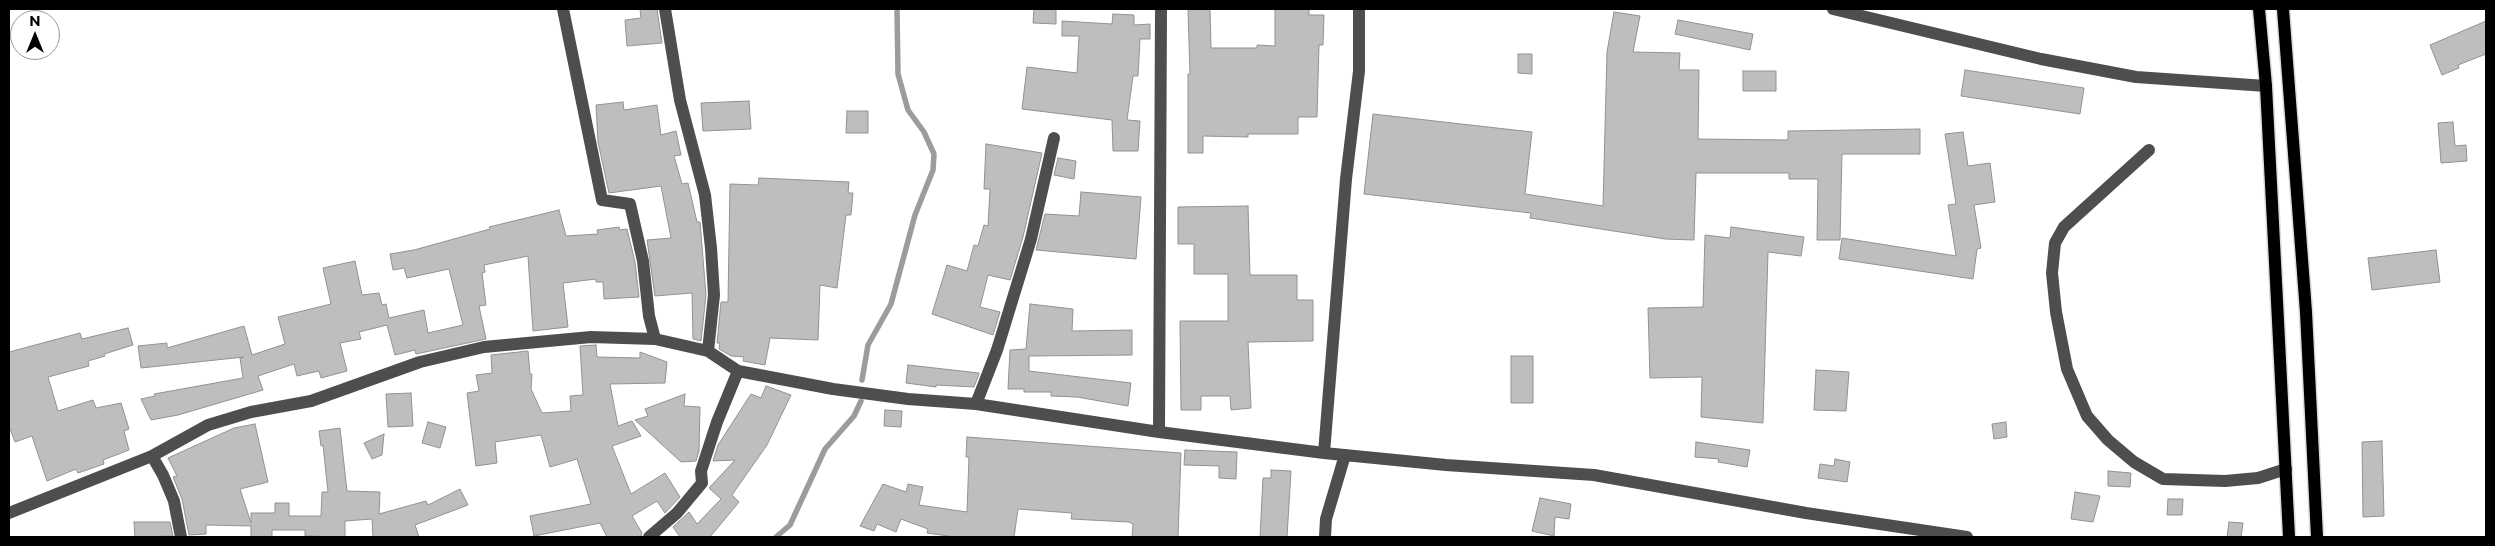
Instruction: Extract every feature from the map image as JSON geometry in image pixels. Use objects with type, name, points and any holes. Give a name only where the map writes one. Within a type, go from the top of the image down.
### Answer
[{"type":"main road","points":[[2259,9],[2266,86],[2289,537]]},
{"type":"main road","points":[[2283,9],[2307,321],[2317,537]]},
{"type":"street","points":[[563,9],[602,200],[630,204],[642,260],[649,316],[655,339]]},
{"type":"street","points":[[666,9],[680,100],[705,195],[712,248],[714,295],[708,351]]},
{"type":"street","points":[[1159,432],[1161,9]]},
{"type":"street","points":[[1324,453],[1346,179],[1359,71],[1359,9]]},
{"type":"street","points":[[1833,9],[2041,59],[2136,77],[2266,86]]},
{"type":"street","points":[[976,404],[997,350],[1031,239],[1054,138]]},
{"type":"street","points":[[2149,150],[2064,227],[2055,242],[2052,273],[2056,312],[2068,369],[2087,416],[2108,440],[2134,462],[2163,479],[2225,481],[2258,478],[2286,469]]},
{"type":"street","points":[[9,514],[152,456],[208,425],[251,412],[311,401],[420,362],[484,347],[591,336],[655,339],[708,351],[738,371],[908,399],[976,404],[1159,432],[1345,456],[1594,475],[1806,513],[1967,537]]},
{"type":"street","points":[[649,537],[677,513],[702,483],[701,471],[717,422],[738,371]]},
{"type":"street","points":[[152,456],[174,500],[181,537]]},
{"type":"street","points":[[1325,537],[1326,520],[1345,456]]},
{"type":"building","points":[[640,9],[657,9],[662,43],[627,46],[625,20],[641,18]]},
{"type":"building","points":[[1034,9],[1056,9],[1056,24],[1033,23]]},
{"type":"building","points":[[1188,9],[1210,9],[1211,48],[1257,48],[1257,45],[1275,46],[1275,9],[1309,9],[1309,15],[1324,15],[1323,45],[1319,45],[1317,117],[1298,117],[1298,134],[1248,134],[1248,137],[1203,136],[1203,153],[1188,153],[1188,74],[1190,74]]},
{"type":"building","points":[[1614,12],[1640,16],[1633,52],[1680,53],[1679,70],[1699,70],[1698,139],[1788,140],[1788,131],[1920,129],[1920,154],[1842,154],[1840,240],[1817,240],[1818,179],[1789,179],[1789,173],[1696,173],[1694,240],[1665,239],[1530,218],[1531,213],[1364,194],[1373,114],[1532,132],[1525,194],[1603,206],[1607,52]]},
{"type":"building","points":[[1113,14],[1134,15],[1134,25],[1150,24],[1150,39],[1140,39],[1138,76],[1133,76],[1127,120],[1140,121],[1138,151],[1113,151],[1112,120],[1022,109],[1027,67],[1077,73],[1079,36],[1062,36],[1062,21],[1112,24]]},
{"type":"building","points":[[1678,20],[1753,34],[1750,50],[1675,34]]},
{"type":"building","points":[[2486,21],[2486,54],[2458,65],[2459,68],[2442,75],[2430,45]]},
{"type":"building","points":[[1518,54],[1532,54],[1532,74],[1518,73]]},
{"type":"building","points":[[1965,70],[2084,88],[2080,114],[1961,96]]},
{"type":"building","points":[[1743,71],[1776,71],[1776,91],[1743,91]]},
{"type":"building","points":[[749,101],[751,129],[703,131],[701,103]]},
{"type":"building","points":[[623,102],[624,110],[657,105],[661,135],[676,131],[681,155],[674,156],[682,184],[688,183],[697,222],[700,222],[706,295],[701,341],[693,339],[692,293],[655,296],[647,240],[671,238],[661,186],[609,193],[598,142],[596,105]]},
{"type":"building","points":[[847,111],[868,111],[868,133],[846,133]]},
{"type":"building","points":[[2453,122],[2455,146],[2466,145],[2467,161],[2441,163],[2438,123]]},
{"type":"building","points":[[1963,132],[1968,166],[1990,163],[1995,202],[1974,205],[1981,248],[1977,249],[1973,279],[1839,259],[1842,238],[1956,256],[1948,205],[1956,204],[1945,134]]},
{"type":"building","points":[[986,144],[1042,153],[1023,237],[1010,280],[988,275],[980,307],[1000,312],[993,335],[932,314],[947,265],[967,271],[974,245],[978,246],[984,225],[988,226],[990,189],[984,189]]},
{"type":"building","points":[[1058,158],[1076,161],[1074,179],[1054,175]]},
{"type":"building","points":[[759,178],[849,182],[848,193],[853,193],[851,215],[846,215],[837,288],[820,285],[818,340],[770,338],[765,365],[743,361],[744,357],[731,356],[719,349],[720,343],[717,343],[721,302],[728,302],[730,184],[758,185]]},
{"type":"building","points":[[1081,192],[1141,197],[1136,259],[1036,250],[1045,214],[1079,216]]},
{"type":"building","points":[[1248,206],[1250,275],[1297,275],[1297,300],[1313,300],[1313,341],[1248,342],[1251,408],[1231,410],[1230,396],[1201,396],[1201,410],[1181,410],[1180,321],[1228,321],[1228,274],[1194,274],[1194,244],[1178,244],[1178,207]]},
{"type":"building","points":[[559,210],[566,236],[598,234],[597,230],[619,227],[620,230],[627,229],[635,262],[639,297],[604,299],[603,282],[596,282],[596,279],[563,283],[568,327],[533,331],[528,256],[484,265],[485,272],[482,273],[486,305],[479,306],[486,339],[416,354],[415,350],[395,355],[387,325],[359,332],[361,339],[340,343],[347,371],[321,378],[319,371],[297,376],[294,364],[258,376],[263,390],[178,415],[151,420],[141,399],[155,396],[154,394],[243,378],[240,358],[244,357],[141,368],[138,346],[167,343],[167,348],[244,326],[252,355],[285,344],[278,317],[331,304],[323,268],[355,261],[362,295],[379,293],[382,305],[386,304],[389,318],[424,310],[428,333],[463,325],[449,269],[407,278],[404,268],[393,270],[390,254],[414,250],[490,229],[489,227]]},
{"type":"building","points":[[1731,227],[1804,237],[1801,256],[1768,252],[1763,423],[1701,417],[1702,377],[1650,378],[1648,308],[1703,307],[1705,235],[1730,238]]},
{"type":"building","points":[[2436,250],[2440,282],[2372,290],[2368,258]]},
{"type":"building","points":[[1030,304],[1073,309],[1072,331],[1132,330],[1132,355],[1029,356],[1029,371],[1131,383],[1128,406],[1077,397],[1051,396],[1051,392],[1024,392],[1024,389],[1008,389],[1010,350],[1026,349]]},
{"type":"building","points":[[128,328],[133,345],[88,361],[89,366],[48,377],[58,411],[93,400],[96,408],[121,403],[129,429],[124,431],[129,450],[103,460],[104,464],[78,473],[76,469],[47,481],[32,436],[15,442],[9,426],[9,352],[80,333],[82,339]]},
{"type":"building","points":[[596,345],[597,357],[640,358],[640,352],[667,362],[665,383],[610,384],[618,426],[632,421],[641,436],[612,446],[631,494],[665,473],[680,497],[665,513],[657,501],[632,516],[642,533],[641,537],[607,537],[600,523],[534,536],[530,516],[591,504],[577,459],[550,467],[541,435],[495,442],[497,463],[476,466],[467,393],[479,391],[476,375],[492,373],[491,355],[528,351],[530,374],[532,374],[531,389],[542,413],[571,411],[570,396],[583,395],[580,346]]},
{"type":"building","points":[[1511,356],[1533,356],[1533,403],[1511,403]]},
{"type":"building","points":[[908,365],[979,374],[974,387],[936,385],[936,387],[906,383]]},
{"type":"building","points":[[1816,370],[1849,372],[1846,411],[1814,410]]},
{"type":"building","points":[[766,386],[791,395],[767,445],[732,495],[739,502],[710,537],[680,537],[673,527],[689,512],[697,524],[721,499],[709,488],[735,460],[713,461],[718,445],[751,394],[761,398]]},
{"type":"building","points":[[411,393],[413,426],[388,427],[386,394]]},
{"type":"building","points":[[685,394],[684,406],[700,407],[699,451],[696,461],[681,462],[635,420],[648,416],[645,409]]},
{"type":"building","points":[[885,410],[902,411],[901,427],[884,426]]},
{"type":"building","points":[[428,422],[446,427],[440,448],[422,443]]},
{"type":"building","points":[[2006,422],[2007,437],[1994,439],[1992,424]]},
{"type":"building","points":[[255,424],[268,482],[240,489],[251,523],[251,513],[275,513],[275,503],[289,503],[289,516],[321,516],[322,492],[328,492],[323,445],[321,446],[319,431],[340,428],[347,491],[380,492],[379,514],[426,501],[428,505],[460,489],[468,505],[415,525],[419,537],[373,537],[372,519],[345,521],[345,537],[305,536],[305,530],[272,530],[272,537],[251,537],[251,526],[206,525],[206,534],[189,535],[182,499],[173,477],[177,476],[168,458],[234,428]]},
{"type":"building","points":[[384,434],[382,455],[372,459],[364,443]]},
{"type":"building","points":[[967,437],[1181,453],[1178,537],[1132,537],[1133,524],[1129,522],[1071,519],[1072,513],[1018,509],[1014,537],[955,537],[927,533],[928,529],[901,519],[896,532],[877,524],[874,531],[860,526],[883,484],[906,492],[908,484],[923,487],[919,505],[967,512],[969,457],[966,457]]},
{"type":"building","points":[[2382,441],[2384,516],[2363,517],[2362,442]]},
{"type":"building","points":[[1696,442],[1750,450],[1747,467],[1718,462],[1719,459],[1695,457]]},
{"type":"building","points":[[1185,450],[1237,452],[1236,479],[1219,478],[1219,466],[1184,465]]},
{"type":"building","points":[[1835,459],[1850,462],[1847,482],[1818,478],[1820,464],[1834,466]]},
{"type":"building","points":[[1271,470],[1291,471],[1287,537],[1260,537],[1263,478],[1271,478]]},
{"type":"building","points":[[2108,471],[2131,473],[2130,487],[2108,486]]},
{"type":"building","points":[[2075,492],[2100,496],[2093,522],[2071,519]]},
{"type":"building","points":[[1540,498],[1571,504],[1569,519],[1555,517],[1554,536],[1532,531]]},
{"type":"building","points":[[2168,499],[2183,499],[2182,515],[2167,515]]},
{"type":"building","points":[[134,522],[170,522],[173,536],[135,537]]},
{"type":"building","points":[[2229,522],[2243,523],[2241,537],[2227,537]]},
{"type":"waterway","points":[[862,380],[868,345],[891,304],[915,215],[933,170],[934,154],[924,132],[908,110],[898,74],[897,9]]},
{"type":"waterway","points":[[776,537],[790,525],[825,449],[854,416],[861,401]]}]
